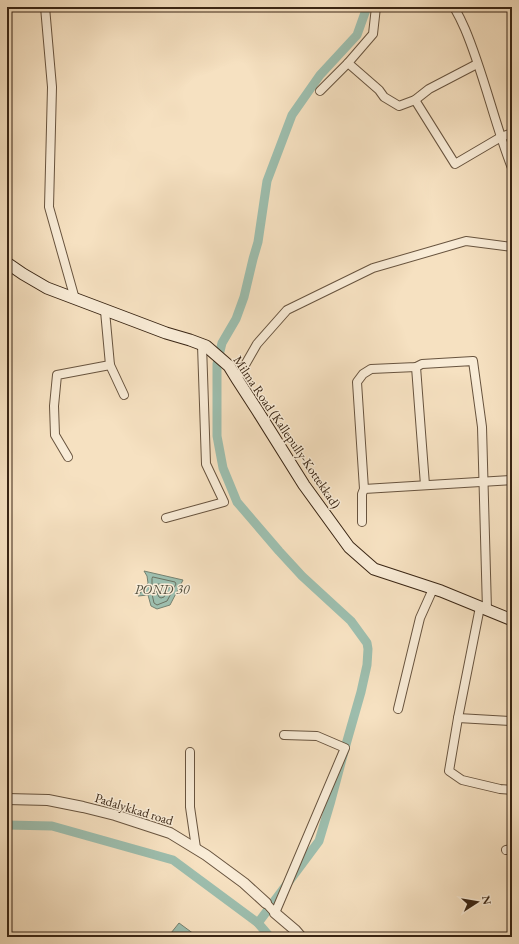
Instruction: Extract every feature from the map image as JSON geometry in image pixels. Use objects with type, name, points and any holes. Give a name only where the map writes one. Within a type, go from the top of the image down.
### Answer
[{"type":"main road","name":"Milma Road (Kallepully-Kottekkad)","points":[[7,263],[47,288],[105,311],[204,346],[229,366],[304,485],[349,547],[374,569],[433,589],[512,620]]},
{"type":"street","points":[[45,7],[52,87],[49,207],[76,299]]},
{"type":"street","points":[[320,91],[348,63],[373,34],[376,7]]},
{"type":"street","points":[[454,7],[465,30],[500,137],[512,168]]},
{"type":"street","points":[[348,63],[379,90],[384,97],[400,106],[415,100],[429,89],[477,64]]},
{"type":"street","points":[[415,100],[455,164],[500,137],[512,133]]},
{"type":"street","points":[[236,379],[257,344],[287,310],[373,268],[466,241],[512,247]]},
{"type":"street","points":[[105,311],[110,365],[124,395]]},
{"type":"street","points":[[166,518],[224,502],[206,464],[204,346]]},
{"type":"street","points":[[362,522],[362,494],[364,489],[357,382],[363,374],[371,369],[416,368],[422,364],[473,361],[482,427],[484,609],[458,718],[449,771],[462,780],[500,789],[512,790]]},
{"type":"street","points":[[68,457],[55,435],[54,406],[57,376],[110,365]]},
{"type":"street","points":[[416,368],[425,485]]},
{"type":"street","points":[[364,489],[512,480]]},
{"type":"street","points":[[398,709],[420,618],[433,589]]},
{"type":"street","points":[[458,718],[512,721]]},
{"type":"street","points":[[284,735],[317,736],[345,748],[275,913],[301,937]]},
{"type":"street","points":[[190,752],[190,807],[196,848]]},
{"type":"street","name":"Padalykkad road","points":[[7,800],[48,800],[83,807],[115,815],[170,833],[196,848],[244,883],[275,913]]},
{"type":"water","name":"POND 30","points":[[144,571],[183,580],[170,605],[157,609],[151,606],[148,595],[138,596],[148,583],[147,576]]},
{"type":"water","points":[[179,923],[198,937],[170,937],[171,933]]},
{"type":"waterway","points":[[258,923],[319,841],[361,692],[367,665],[368,649],[367,643],[351,621],[302,576],[237,502],[223,468],[217,436],[217,364],[222,343],[236,319],[244,297],[258,242],[267,181],[292,115],[320,75],[357,35],[367,7]]},
{"type":"waterway","points":[[7,825],[52,826],[173,860],[258,923],[270,937]]}]
